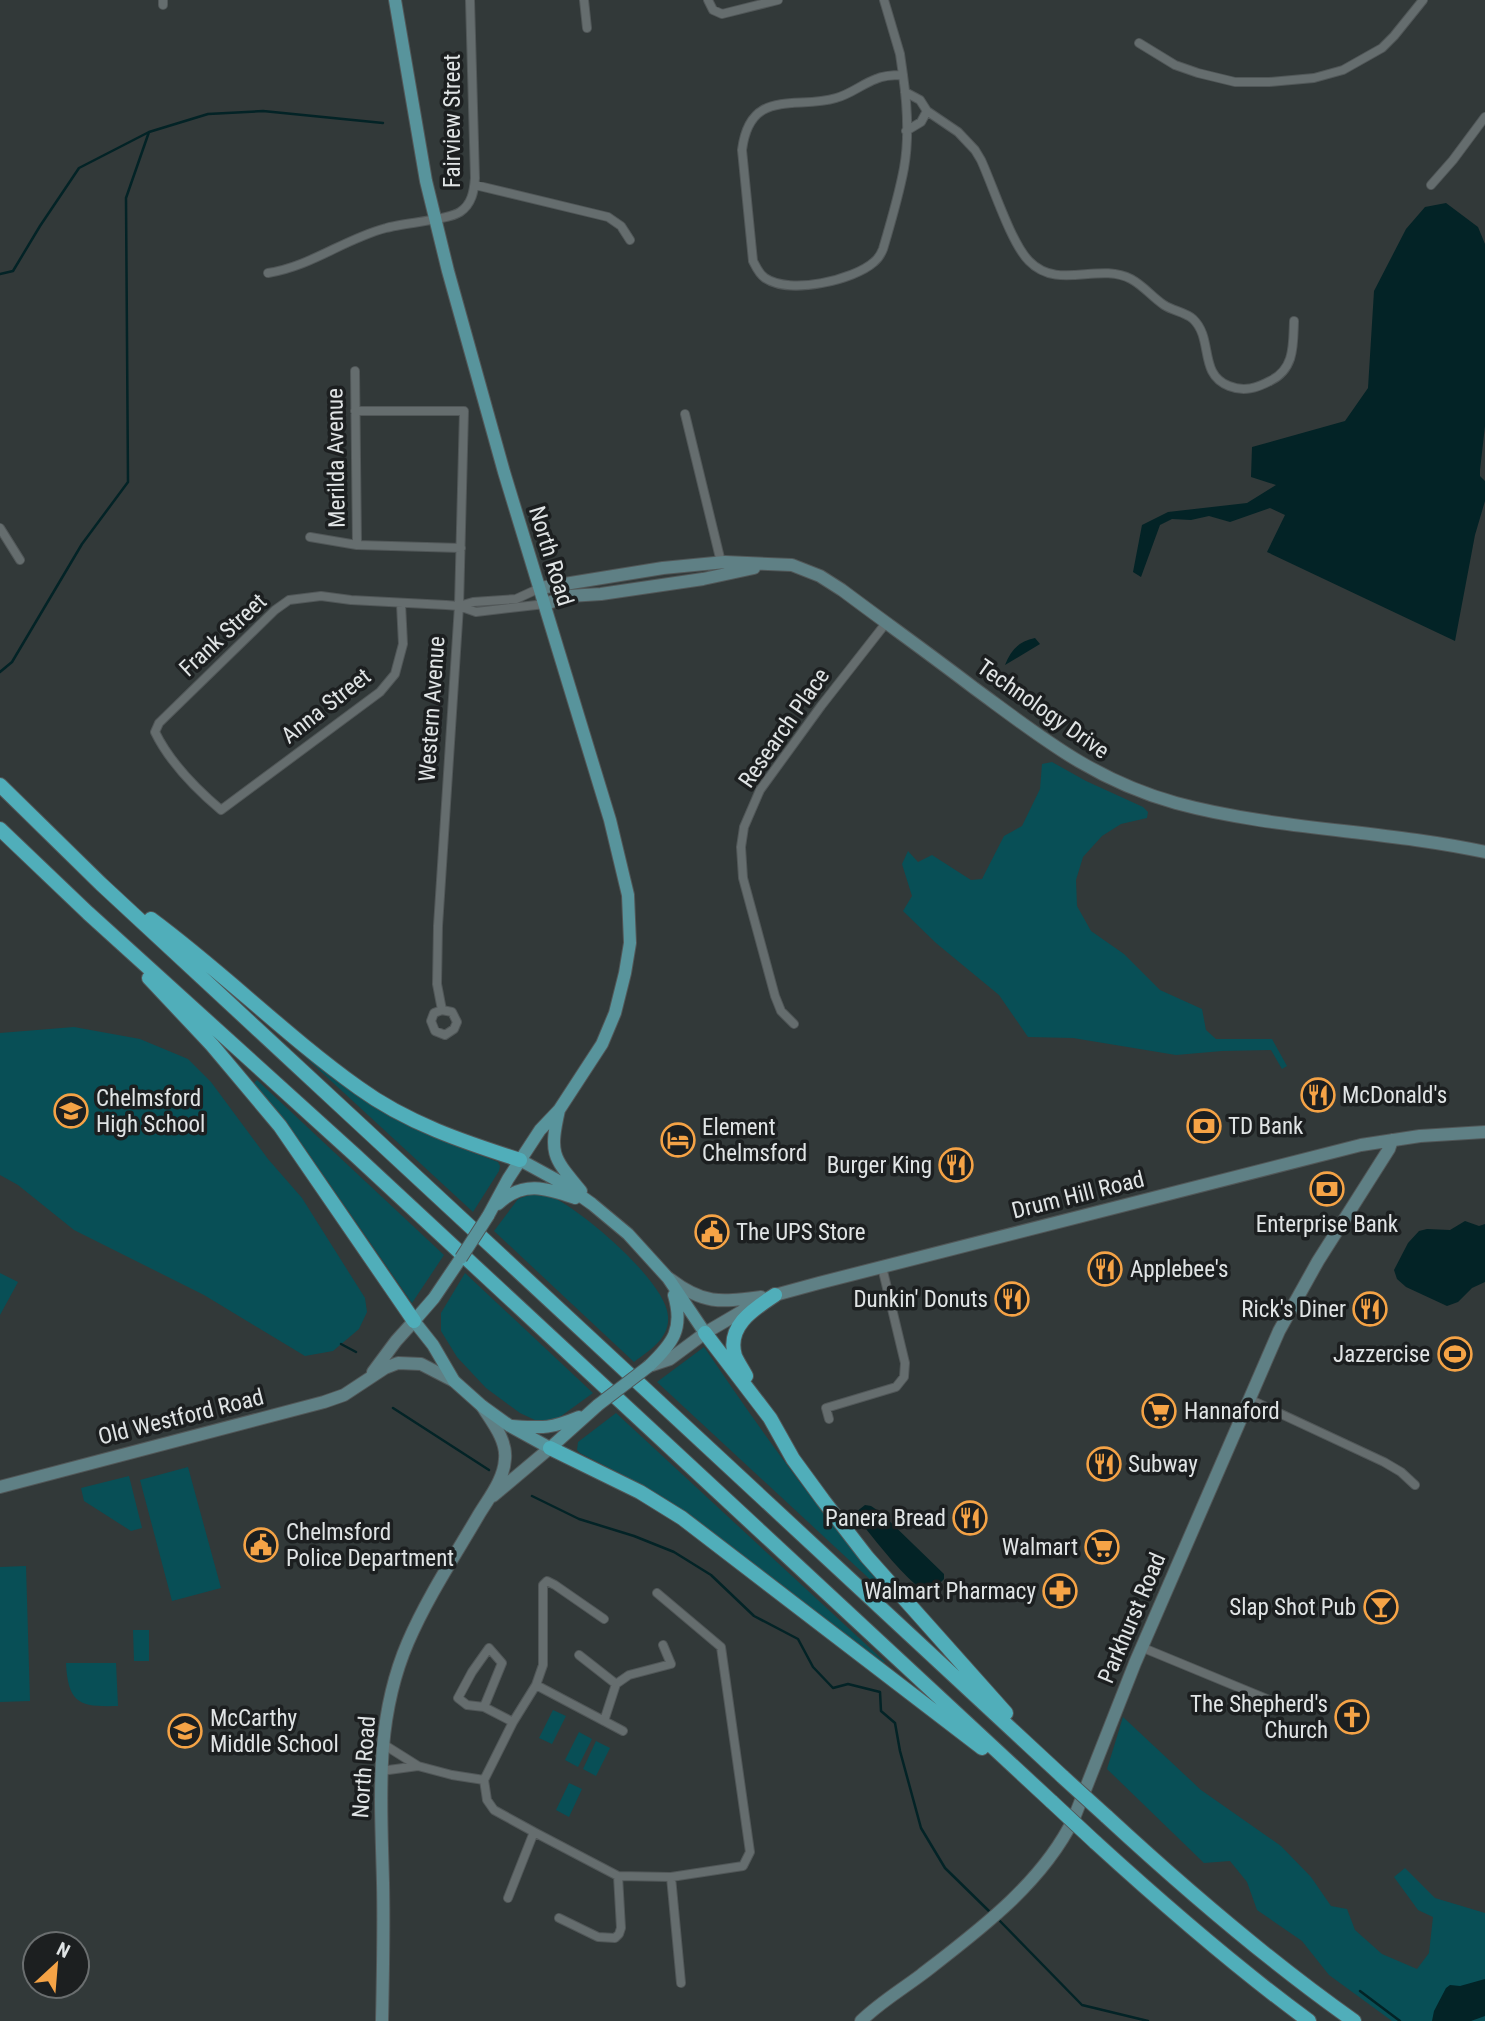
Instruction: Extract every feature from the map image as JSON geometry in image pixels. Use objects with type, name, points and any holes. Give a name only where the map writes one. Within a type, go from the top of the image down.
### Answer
[{"type":"highway","points":[[0,785],[101,884],[1063,1777],[1234,1930],[1354,2021]]},
{"type":"highway","points":[[0,829],[1149,1892],[1213,1947],[1309,2021]]},
{"type":"highway","points":[[101,884],[185,944],[360,1089],[416,1121],[462,1142],[520,1160]]},
{"type":"highway","points":[[88,913],[212,1045],[273,1117],[414,1321]]},
{"type":"highway","points":[[759,1403],[736,1357],[734,1342],[746,1315],[775,1295]]},
{"type":"highway","points":[[705,1333],[770,1418],[793,1459],[867,1557],[1063,1777]]},
{"type":"highway","points":[[550,1448],[640,1492],[682,1518],[1052,1802]]},
{"type":"main road","name":"North Road","points":[[395,0],[426,181],[435,218],[474,368],[610,820],[625,877],[629,922],[625,973],[615,1013],[602,1044],[559,1110],[540,1130],[520,1160],[490,1213]]},
{"type":"main road","name":"North Road","points":[[559,1110],[554,1137],[555,1154],[558,1162],[592,1204]]},
{"type":"main road","points":[[520,1160],[564,1184],[628,1234],[668,1278],[705,1333]]},
{"type":"main road","points":[[592,1204],[553,1190],[532,1187],[512,1194],[490,1213],[433,1298],[414,1321],[433,1345],[454,1381],[510,1426],[550,1448],[586,1414],[649,1366],[667,1348],[677,1326],[677,1306],[668,1278]]},
{"type":"main road","points":[[510,1426],[556,1427],[586,1414]]},
{"type":"street","name":"Fairview Street","points":[[268,272],[290,269],[386,228],[454,215],[471,200],[475,185],[470,0]]},
{"type":"street","points":[[584,0],[587,28]]},
{"type":"street","points":[[708,0],[713,10],[722,14],[779,0]]},
{"type":"street","points":[[884,0],[900,54],[903,75],[905,92],[906,131],[904,167],[883,248],[872,264],[860,271],[819,284],[789,286],[764,278],[752,261],[742,150],[743,140],[751,122],[766,108],[776,104],[825,101],[860,88],[877,78],[903,75]]},
{"type":"street","points":[[1139,43],[1175,65],[1198,74],[1235,82],[1314,78],[1343,70],[1382,48],[1423,0]]},
{"type":"street","points":[[905,92],[920,100],[927,111],[958,132],[975,150],[1015,240],[1030,263],[1065,277],[1109,272],[1132,279],[1166,306],[1194,320],[1203,335],[1211,371],[1224,384],[1248,389],[1277,378],[1290,361],[1294,321]]},
{"type":"street","points":[[906,131],[920,122],[927,111]]},
{"type":"street","points":[[1431,185],[1485,117]]},
{"type":"street","points":[[475,185],[608,217],[621,226],[629,240]]},
{"type":"street","name":"Merilda Avenue","points":[[355,371],[357,545]]},
{"type":"street","name":"Western Avenue","points":[[355,411],[464,411],[459,607],[438,926],[437,984],[442,1010]]},
{"type":"street","points":[[685,414],[721,562]]},
{"type":"street","points":[[0,528],[20,560]]},
{"type":"street","points":[[310,537],[357,545],[461,548]]},
{"type":"street","name":"Technology Drive","points":[[540,588],[663,568],[721,562],[792,565],[820,576],[842,590],[1066,755],[1099,774],[1141,792],[1176,803],[1245,817],[1485,852]]},
{"type":"street","name":"Technology Drive","points":[[545,604],[569,596],[703,579],[772,565]]},
{"type":"street","name":"Frank Street","points":[[459,607],[473,602],[516,599],[540,588]]},
{"type":"street","name":"Frank Street","points":[[221,810],[194,787],[162,747],[155,732],[159,723],[178,704],[275,610],[289,600],[321,596],[459,607],[475,612],[545,604]]},
{"type":"street","name":"Anna Street","points":[[221,810],[380,692],[395,674],[403,644],[401,604]]},
{"type":"street","name":"Research Place","points":[[794,1024],[781,1011],[775,996],[743,878],[741,847],[744,827],[760,790],[886,623]]},
{"type":"street","name":"Drum Hill Road","points":[[668,1278],[693,1294],[713,1301],[726,1302],[775,1295],[1361,1144],[1485,1132]]},
{"type":"street","name":"Parkhurst Road","points":[[861,2021],[998,1912],[1040,1870],[1068,1830],[1141,1647],[1279,1332],[1297,1296],[1391,1147],[1392,1140]]},
{"type":"street","points":[[1361,1144],[1371,1148],[1379,1156],[1373,1175]]},
{"type":"street","points":[[829,1419],[826,1408],[896,1387],[904,1377],[905,1363],[882,1267]]},
{"type":"street","name":"Drum Hill Road","points":[[649,1366],[670,1359],[741,1311],[775,1295]]},
{"type":"street","name":"Old Westford Road","points":[[368,1379],[414,1321]]},
{"type":"street","name":"Old Westford Road","points":[[0,1487],[118,1454],[305,1408],[344,1395],[385,1368],[398,1363],[421,1364],[454,1381]]},
{"type":"street","points":[[1250,1399],[1384,1462],[1415,1485]]},
{"type":"street","name":"North Road","points":[[382,2021],[384,1933],[381,1771],[384,1728],[395,1681],[408,1643],[430,1598],[491,1498],[504,1468],[505,1446],[482,1406]]},
{"type":"street","name":"North Road","points":[[491,1498],[550,1448]]},
{"type":"street","points":[[604,1619],[555,1585],[547,1581],[543,1585],[543,1665],[536,1685],[513,1722],[484,1780],[487,1800],[494,1810],[618,1875],[671,1877],[743,1866],[750,1852],[721,1647],[657,1592]]},
{"type":"street","points":[[604,1721],[616,1684],[629,1675],[671,1664],[663,1645]]},
{"type":"street","points":[[1141,1647],[1291,1709]]},
{"type":"street","points":[[484,1707],[502,1663],[489,1648],[458,1698],[467,1705],[484,1707],[513,1722]]},
{"type":"street","points":[[579,1656],[616,1684]]},
{"type":"street","points":[[536,1685],[623,1731]]},
{"type":"street","points":[[383,1744],[418,1766],[484,1780]]},
{"type":"street","points":[[381,1771],[418,1766]]},
{"type":"street","points":[[508,1898],[534,1832]]},
{"type":"street","points":[[559,1918],[598,1937],[615,1938],[620,1934],[621,1928],[618,1875]]},
{"type":"street","points":[[671,1877],[681,1983]]},
{"type":"shaded area","points":[[1446,203],[1478,227],[1485,244],[1485,426],[1480,476],[1485,481],[1485,501],[1475,535],[1455,641],[1267,552],[1285,515],[1270,508],[1230,522],[1209,516],[1191,520],[1172,519],[1160,525],[1141,577],[1133,572],[1142,525],[1168,512],[1247,503],[1276,485],[1251,477],[1252,447],[1345,421],[1368,388],[1374,291],[1406,229],[1425,207]]},
{"type":"shaded area","points":[[1035,638],[1040,644],[1005,665],[1016,647]]},
{"type":"shaded area","points":[[1052,762],[1143,807],[1148,812],[1147,818],[1121,824],[1102,836],[1083,857],[1076,880],[1077,906],[1091,931],[1124,954],[1160,990],[1202,1009],[1206,1030],[1216,1039],[1272,1039],[1287,1066],[1282,1069],[1271,1050],[1176,1055],[1073,1038],[1028,1037],[999,995],[936,943],[903,911],[912,896],[902,864],[908,851],[918,862],[932,855],[971,880],[982,879],[1004,836],[1022,826],[1040,789],[1042,764]]},
{"type":"shaded area","points":[[251,1007],[417,1129],[498,1162],[499,1171],[473,1212]]},
{"type":"shaded area","points":[[74,1027],[140,1039],[188,1059],[211,1082],[268,1159],[302,1198],[365,1298],[367,1312],[359,1329],[333,1351],[305,1356],[204,1295],[74,1230],[18,1185],[0,1175],[0,1033]]},
{"type":"shaded area","points":[[257,1080],[444,1255],[412,1303],[304,1147],[254,1083]]},
{"type":"shaded area","points":[[532,1194],[554,1198],[584,1218],[622,1250],[654,1285],[664,1302],[668,1324],[658,1343],[634,1362],[494,1231],[518,1199]]},
{"type":"shaded area","points":[[1465,1221],[1479,1226],[1485,1224],[1485,1282],[1472,1288],[1458,1302],[1447,1306],[1406,1287],[1397,1279],[1394,1270],[1408,1243],[1419,1231],[1450,1230]]},
{"type":"shaded area","points":[[0,1273],[18,1282],[0,1315]]},
{"type":"shaded area","points":[[465,1273],[593,1393],[557,1419],[537,1421],[520,1413],[486,1388],[457,1357],[441,1331],[441,1313]]},
{"type":"shaded area","points":[[704,1347],[793,1474],[891,1594],[889,1597],[657,1382]]},
{"type":"shaded area","points":[[616,1413],[885,1662],[675,1505],[580,1453],[577,1450],[578,1442]]},
{"type":"shaded area","points":[[188,1467],[221,1588],[172,1601],[140,1480]]},
{"type":"shaded area","points":[[129,1476],[142,1528],[131,1531],[84,1501],[81,1488]]},
{"type":"shaded area","points":[[865,1505],[880,1512],[944,1574],[944,1579],[931,1592],[926,1593],[907,1576],[857,1518],[856,1512]]},
{"type":"shaded area","points":[[26,1566],[30,1701],[0,1702],[0,1567]]},
{"type":"shaded area","points":[[133,1630],[149,1630],[149,1661],[134,1661]]},
{"type":"shaded area","points":[[66,1663],[116,1663],[118,1706],[95,1706],[79,1701],[70,1688]]},
{"type":"shaded area","points":[[553,1710],[566,1716],[552,1744],[539,1738]]},
{"type":"shaded area","points":[[1123,1717],[1201,1790],[1281,1846],[1311,1877],[1331,1906],[1347,1909],[1355,1930],[1382,1954],[1417,1969],[1429,1953],[1433,1917],[1418,1910],[1394,1877],[1405,1868],[1435,1898],[1485,1913],[1485,2021],[1392,2021],[1329,1975],[1302,1941],[1257,1910],[1247,1882],[1230,1861],[1204,1863],[1107,1769]]},
{"type":"shaded area","points":[[579,1732],[592,1739],[578,1767],[565,1760]]},
{"type":"shaded area","points":[[596,1741],[610,1748],[596,1776],[583,1769]]},
{"type":"shaded area","points":[[569,1783],[582,1789],[569,1817],[556,1810]]},
{"type":"shaded area","points":[[1485,1979],[1485,2016],[1471,2021],[1432,2021],[1446,1988]]},
{"type":"waterway","points":[[0,274],[13,271],[79,168],[149,132],[208,114],[263,111],[383,123]]},
{"type":"waterway","points":[[0,672],[12,662],[82,544],[128,482],[126,198],[149,132]]},
{"type":"waterway","points":[[341,1344],[356,1352]]},
{"type":"waterway","points":[[393,1408],[489,1470]]},
{"type":"waterway","points":[[532,1496],[579,1519],[674,1552],[711,1575],[754,1616],[798,1639],[813,1667],[833,1688],[848,1684],[880,1692],[881,1711],[895,1723],[921,1828],[945,1868],[992,1914]]},
{"type":"waterway","points":[[997,1918],[1082,2005],[1148,2021]]},
{"type":"waterway","points":[[1360,1991],[1400,2021]]},
{"type":"place","name":"McDonald's","points":[[1318,1095]]},
{"type":"place","name":"Chelmsford High School","points":[[71,1111]]},
{"type":"place","name":"TD Bank","points":[[1204,1126]]},
{"type":"place","name":"Element Chelmsford","points":[[678,1140]]},
{"type":"place","name":"Burger King","points":[[956,1165]]},
{"type":"place","name":"Enterprise Bank","points":[[1327,1189]]},
{"type":"place","name":"The UPS Store","points":[[712,1232]]},
{"type":"place","name":"Applebee's","points":[[1105,1269]]},
{"type":"place","name":"Dunkin' Donuts","points":[[1012,1299]]},
{"type":"place","name":"Rick's Diner","points":[[1370,1309]]},
{"type":"place","name":"Jazzercise","points":[[1455,1354]]},
{"type":"place","name":"Hannaford","points":[[1159,1411]]},
{"type":"place","name":"Subway","points":[[1104,1464]]},
{"type":"place","name":"Panera Bread","points":[[970,1518]]},
{"type":"place","name":"Chelmsford Police Department","points":[[261,1545]]},
{"type":"place","name":"Walmart","points":[[1102,1547]]},
{"type":"place","name":"Walmart Pharmacy","points":[[1060,1591]]},
{"type":"place","name":"Slap Shot Pub","points":[[1381,1607]]},
{"type":"place","name":"The Shepherd's Church","points":[[1352,1717]]},
{"type":"place","name":"McCarthy Middle School","points":[[185,1731]]}]
